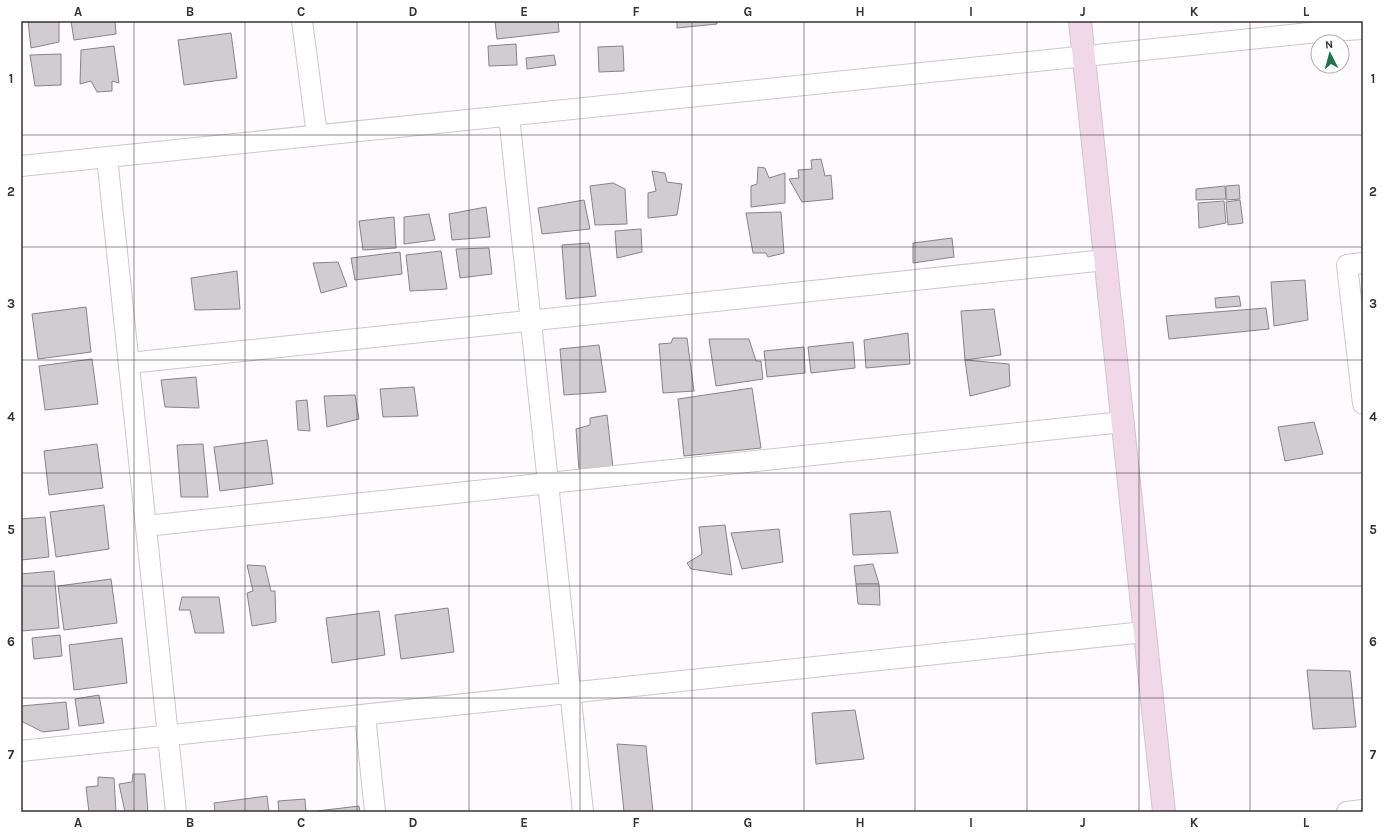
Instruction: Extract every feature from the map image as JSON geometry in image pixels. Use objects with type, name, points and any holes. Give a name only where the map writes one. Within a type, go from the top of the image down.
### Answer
[{"type":"street","points":[[302,21],[317,135]]},
{"type":"street","points":[[1080,21],[1164,812]]},
{"type":"street","points":[[21,166],[1083,56],[1328,26],[1363,29]]},
{"type":"street","points":[[509,116],[583,812]]},
{"type":"street","points":[[107,157],[176,812]]},
{"type":"street","points":[[129,363],[1105,260]]},
{"type":"street","points":[[1363,263],[1348,265],[1363,404]]},
{"type":"street","points":[[146,526],[1122,422]]},
{"type":"street","points":[[21,751],[1144,632]]},
{"type":"street","points":[[365,715],[376,812]]},
{"type":"street","points":[[1347,812],[1363,810]]},
{"type":"building","points":[[28,21],[59,21],[59,42],[31,48]]},
{"type":"building","points":[[71,21],[115,21],[116,34],[74,40]]},
{"type":"building","points":[[495,21],[558,21],[559,32],[497,39]]},
{"type":"building","points":[[677,21],[717,21],[717,24],[677,28]]},
{"type":"building","points":[[231,33],[237,78],[184,85],[178,40]]},
{"type":"building","points":[[516,44],[517,65],[489,66],[488,46]]},
{"type":"building","points":[[114,46],[119,83],[112,81],[112,91],[97,92],[91,81],[80,84],[81,50]]},
{"type":"building","points":[[623,46],[624,71],[599,72],[598,47]]},
{"type":"building","points":[[61,54],[61,85],[35,86],[30,55]]},
{"type":"building","points":[[554,55],[556,65],[527,69],[526,58]]},
{"type":"building","points":[[821,159],[825,176],[831,175],[833,199],[802,202],[789,179],[799,178],[798,170],[812,169],[811,160]]},
{"type":"building","points":[[758,167],[765,168],[769,178],[785,173],[785,203],[751,207],[751,186],[757,184]]},
{"type":"building","points":[[652,171],[665,173],[667,182],[682,184],[677,215],[648,218],[648,193],[656,191]]},
{"type":"building","points":[[613,183],[625,189],[627,224],[595,225],[590,186]]},
{"type":"building","points":[[1239,185],[1240,199],[1226,200],[1226,186]]},
{"type":"building","points":[[1225,186],[1226,199],[1196,200],[1196,189]]},
{"type":"building","points":[[584,200],[590,229],[542,234],[538,208]]},
{"type":"building","points":[[1240,200],[1243,223],[1228,225],[1226,202]]},
{"type":"building","points":[[1224,201],[1226,223],[1199,228],[1198,203]]},
{"type":"building","points":[[486,207],[490,237],[452,240],[449,214]]},
{"type":"building","points":[[781,212],[784,253],[768,257],[766,253],[753,253],[746,213]]},
{"type":"building","points":[[429,214],[435,240],[404,244],[404,217]]},
{"type":"building","points":[[394,217],[396,248],[363,250],[359,221]]},
{"type":"building","points":[[641,229],[642,252],[617,258],[615,231]]},
{"type":"building","points":[[952,238],[954,257],[913,263],[913,243]]},
{"type":"building","points":[[589,243],[596,296],[566,299],[562,245]]},
{"type":"building","points":[[489,248],[492,274],[460,278],[456,249]]},
{"type":"building","points":[[441,251],[447,289],[410,291],[406,255]]},
{"type":"building","points":[[400,252],[402,274],[355,280],[351,258]]},
{"type":"building","points":[[338,262],[347,286],[321,293],[313,263]]},
{"type":"building","points":[[237,271],[240,309],[195,310],[191,278]]},
{"type":"building","points":[[1305,280],[1308,320],[1274,326],[1271,282]]},
{"type":"building","points":[[1239,296],[1241,306],[1216,308],[1215,298]]},
{"type":"building","points":[[86,307],[91,352],[38,359],[32,314]]},
{"type":"building","points":[[1266,308],[1269,329],[1169,339],[1166,316]]},
{"type":"building","points":[[994,309],[1001,355],[965,360],[961,311]]},
{"type":"building","points":[[908,333],[910,364],[866,368],[864,340]]},
{"type":"building","points":[[673,338],[687,338],[694,391],[663,393],[659,344],[671,343]]},
{"type":"building","points":[[709,339],[749,339],[756,361],[761,361],[763,379],[716,386]]},
{"type":"building","points":[[853,342],[855,368],[811,373],[808,347]]},
{"type":"building","points":[[599,345],[606,392],[564,395],[560,349]]},
{"type":"building","points":[[804,347],[805,373],[767,377],[764,351]]},
{"type":"building","points":[[92,359],[98,404],[45,410],[39,366]]},
{"type":"building","points":[[965,360],[1009,364],[1010,386],[970,396]]},
{"type":"building","points":[[196,377],[199,408],[165,407],[161,380]]},
{"type":"building","points":[[414,387],[418,416],[383,417],[380,389]]},
{"type":"building","points":[[752,388],[761,448],[684,456],[678,399]]},
{"type":"building","points":[[355,395],[359,419],[327,427],[324,396]]},
{"type":"building","points":[[307,400],[310,431],[298,430],[296,401]]},
{"type":"building","points":[[607,415],[613,468],[579,470],[576,429],[590,425],[590,418]]},
{"type":"building","points":[[1314,422],[1323,454],[1285,461],[1278,427]]},
{"type":"building","points":[[267,440],[273,484],[220,491],[214,447]]},
{"type":"building","points":[[97,444],[103,488],[49,495],[44,451]]},
{"type":"building","points":[[203,444],[208,497],[181,497],[177,445]]},
{"type":"building","points":[[104,505],[109,549],[56,557],[50,512]]},
{"type":"building","points":[[890,511],[898,553],[853,555],[850,514]]},
{"type":"building","points":[[45,517],[49,557],[21,560],[21,519]]},
{"type":"building","points":[[725,525],[732,575],[691,569],[687,563],[702,554],[699,527]]},
{"type":"building","points":[[779,529],[783,562],[742,569],[731,533]]},
{"type":"building","points":[[873,564],[879,584],[856,584],[854,566]]},
{"type":"building","points":[[247,565],[265,566],[271,591],[275,591],[276,622],[252,626],[247,593],[253,591]]},
{"type":"building","points":[[54,571],[59,628],[21,631],[21,574]]},
{"type":"building","points":[[111,579],[117,623],[64,630],[58,586]]},
{"type":"building","points":[[856,584],[879,584],[880,605],[858,604]]},
{"type":"building","points":[[182,597],[219,597],[224,633],[195,633],[190,610],[179,610]]},
{"type":"building","points":[[448,608],[454,652],[401,659],[395,615]]},
{"type":"building","points":[[379,611],[385,655],[332,663],[326,618]]},
{"type":"building","points":[[60,635],[62,656],[34,659],[32,638]]},
{"type":"building","points":[[122,638],[127,683],[74,690],[69,645]]},
{"type":"building","points":[[1307,670],[1350,671],[1356,727],[1313,729]]},
{"type":"building","points":[[99,695],[104,723],[79,726],[75,699]]},
{"type":"building","points":[[66,702],[69,729],[43,732],[21,721],[21,706]]},
{"type":"building","points":[[855,710],[864,759],[816,764],[812,713]]},
{"type":"building","points":[[617,744],[646,746],[653,812],[624,812]]},
{"type":"building","points":[[133,774],[145,774],[148,812],[125,812],[119,784],[132,782]]},
{"type":"building","points":[[98,777],[114,778],[116,812],[89,812],[86,787],[98,786]]},
{"type":"building","points":[[267,796],[269,812],[215,812],[214,803]]},
{"type":"building","points":[[305,799],[306,812],[279,812],[278,801]]},
{"type":"building","points":[[359,806],[360,812],[317,812],[317,811]]}]
